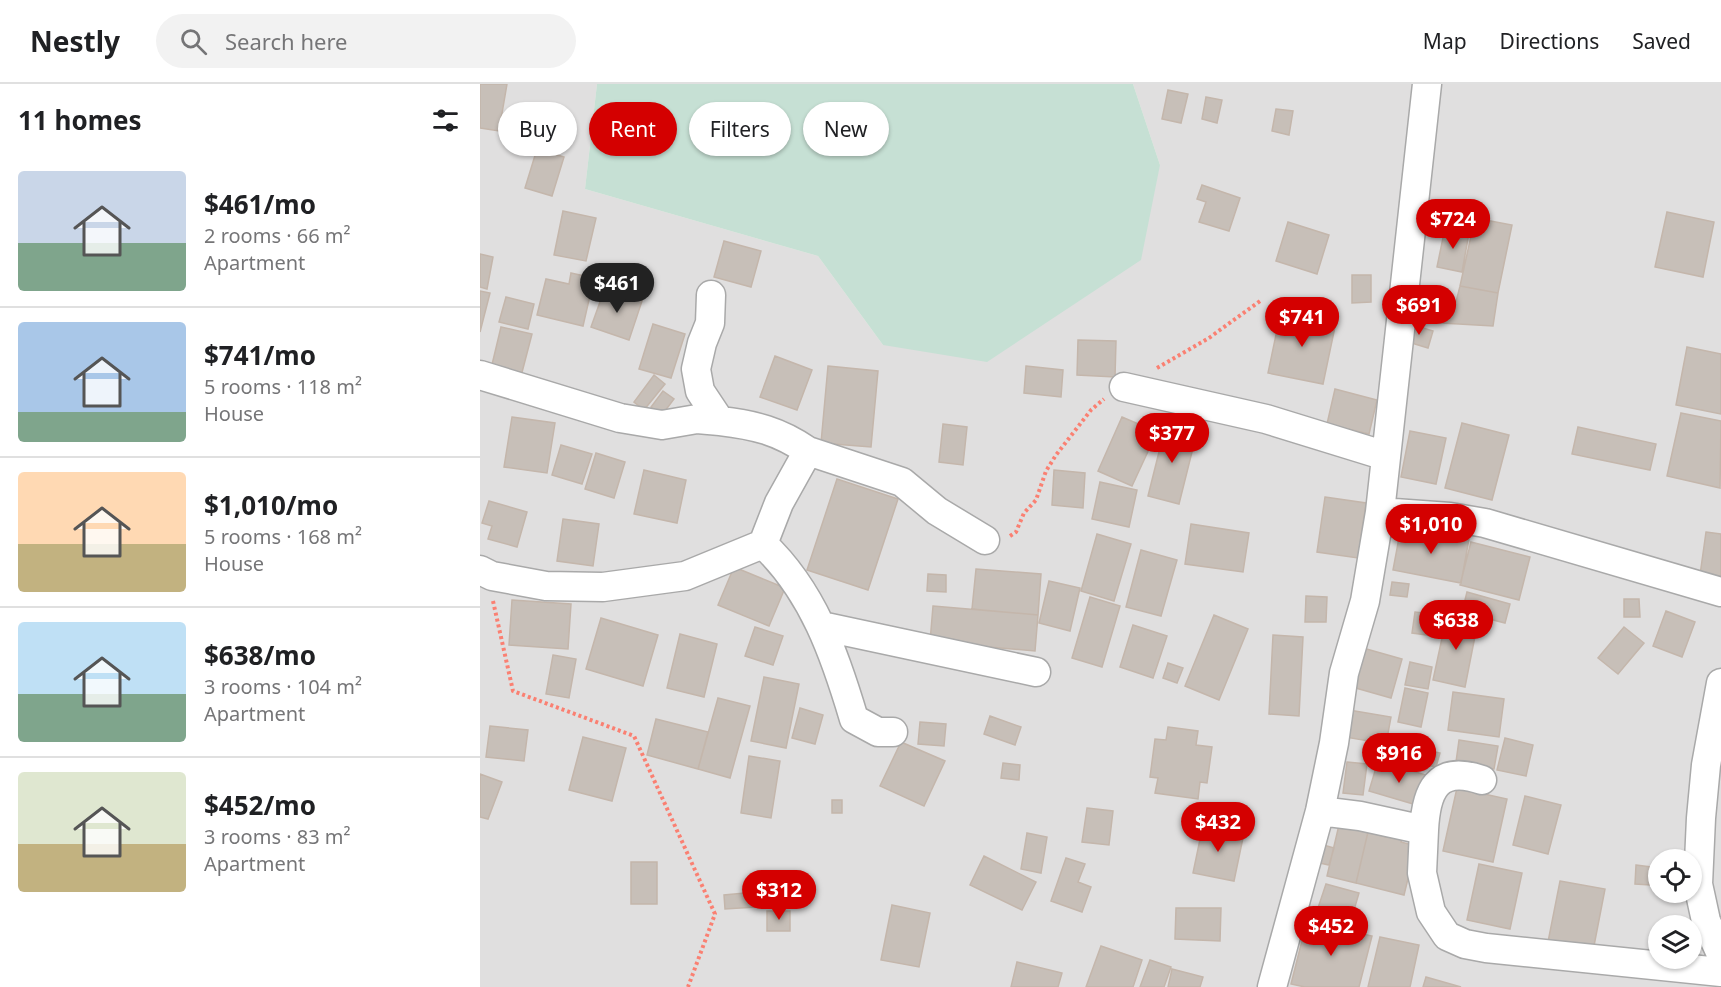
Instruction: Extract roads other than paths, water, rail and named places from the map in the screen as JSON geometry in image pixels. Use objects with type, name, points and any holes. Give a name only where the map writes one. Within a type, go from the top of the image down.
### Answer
[{"type":"street","points":[[1272,987],[1320,812],[1334,743],[1344,673],[1365,601],[1380,512],[1427,84]]},
{"type":"street","points":[[711,295],[710,323],[696,369],[700,391],[720,421]]},
{"type":"street","points":[[480,375],[620,417],[662,425],[698,419],[771,430],[795,441],[808,451],[902,482],[937,511],[985,540]]},
{"type":"street","points":[[1124,387],[1266,419],[1386,456]]},
{"type":"street","points":[[486,573],[546,586],[603,587],[684,576],[763,544],[779,503],[808,451]]},
{"type":"street","points":[[1380,512],[1450,517],[1485,523],[1721,592]]},
{"type":"street","points":[[763,544],[791,574],[816,614],[843,682],[854,719],[878,732],[893,732]]},
{"type":"street","points":[[821,626],[1036,672]]},
{"type":"street","points":[[1721,683],[1706,765],[1698,884],[1706,921],[1721,954]]},
{"type":"street","points":[[1482,780],[1466,776],[1451,777],[1434,786],[1428,798],[1422,873],[1431,912],[1446,936],[1465,944],[1486,948],[1721,972]]},
{"type":"street","points":[[1320,812],[1360,816],[1424,830]]}]
